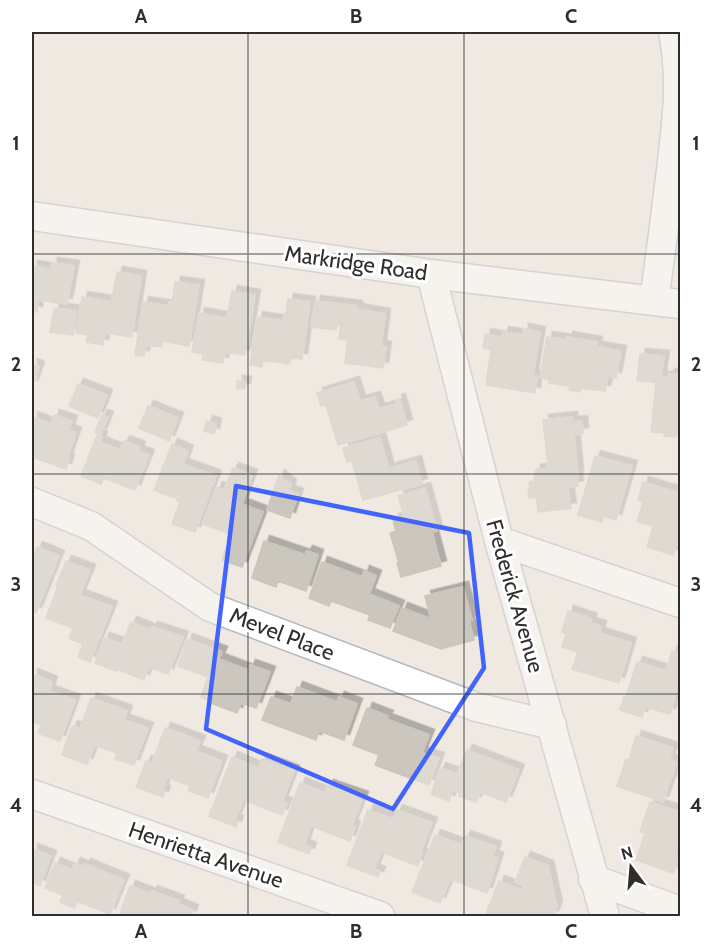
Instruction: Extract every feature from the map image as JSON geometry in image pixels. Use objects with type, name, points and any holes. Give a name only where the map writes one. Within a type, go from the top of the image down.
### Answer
[{"type":"street","points":[[667,303],[679,84],[677,50],[673,32]]},
{"type":"street","name":"Markridge Road","points":[[32,216],[431,274],[667,303]]},
{"type":"street","name":"Frederick Avenue","points":[[431,274],[499,541],[605,916]]},
{"type":"street","name":"Mevel Place","points":[[32,502],[91,526],[210,607],[476,707],[552,725]]},
{"type":"street","points":[[499,541],[681,603]]},
{"type":"street","name":"Henrietta Avenue","points":[[32,794],[380,916]]},
{"type":"street","points":[[593,879],[681,911]]},
{"type":"highlighted area","points":[[236,486],[469,533],[484,668],[393,809],[206,729]]},
{"type":"building","points":[[52,263],[74,266],[67,304],[38,300],[37,312],[32,311],[32,266],[51,269]]},
{"type":"building","points":[[117,272],[141,276],[132,337],[105,333],[103,345],[86,342],[88,335],[76,333],[82,297],[115,302],[112,299]]},
{"type":"building","points":[[175,282],[199,285],[189,346],[162,341],[162,347],[146,345],[144,356],[135,355],[143,302],[169,306],[169,302],[172,303]]},
{"type":"building","points":[[232,291],[255,295],[245,355],[225,352],[223,363],[202,360],[204,354],[192,352],[199,313],[227,318]]},
{"type":"building","points":[[288,299],[310,302],[302,359],[291,358],[290,364],[263,360],[262,367],[250,365],[257,317],[282,321],[283,318],[285,319]]},
{"type":"building","points":[[315,301],[357,306],[357,309],[385,314],[381,346],[386,347],[383,368],[345,363],[348,340],[339,339],[341,320],[338,320],[336,330],[311,327]]},
{"type":"building","points":[[54,308],[76,311],[73,335],[50,332]]},
{"type":"building","points":[[523,329],[540,332],[533,375],[537,376],[535,393],[486,385],[491,350],[483,348],[485,334],[502,337],[503,332],[523,335]]},
{"type":"building","points":[[547,337],[567,340],[567,337],[597,342],[595,352],[598,347],[621,351],[616,378],[608,376],[605,391],[581,388],[580,392],[569,390],[570,386],[549,383],[549,379],[540,378]]},
{"type":"building","points":[[640,354],[664,356],[661,377],[668,377],[669,374],[680,375],[680,435],[676,434],[676,437],[651,432],[656,382],[637,381]]},
{"type":"building","points":[[32,364],[39,367],[32,387]]},
{"type":"building","points":[[237,381],[246,382],[245,389],[237,388]]},
{"type":"building","points":[[354,382],[360,401],[375,397],[379,409],[397,404],[396,400],[400,399],[407,425],[338,445],[326,405],[321,406],[317,393]]},
{"type":"building","points":[[78,384],[107,395],[98,418],[69,406]]},
{"type":"building","points":[[148,406],[178,418],[169,441],[139,428]]},
{"type":"building","points":[[54,415],[72,421],[69,430],[76,433],[66,469],[32,457],[32,417],[51,424]]},
{"type":"building","points":[[102,415],[108,417],[101,434],[95,432]]},
{"type":"building","points":[[572,417],[572,422],[582,421],[583,433],[574,434],[578,486],[568,487],[571,508],[538,512],[536,497],[529,498],[528,490],[530,490],[529,482],[534,481],[535,470],[548,468],[543,420]]},
{"type":"building","points":[[207,421],[216,424],[214,434],[204,431]]},
{"type":"building","points":[[97,435],[102,437],[100,442],[120,450],[124,441],[140,447],[138,451],[149,455],[135,490],[104,478],[101,484],[81,476]]},
{"type":"building","points":[[380,438],[389,470],[416,461],[422,484],[363,500],[352,461],[347,462],[343,448]]},
{"type":"building","points":[[172,444],[188,451],[183,464],[216,476],[195,532],[172,524],[180,502],[177,501],[178,499],[154,490]]},
{"type":"building","points":[[595,456],[632,466],[616,520],[603,516],[602,522],[578,515]]},
{"type":"building","points":[[233,468],[252,475],[242,504],[263,512],[242,567],[222,560],[231,534],[203,524],[217,487],[224,490]]},
{"type":"building","points":[[279,475],[291,485],[289,491],[298,494],[290,518],[267,510]]},
{"type":"building","points":[[643,482],[680,493],[680,534],[673,555],[647,547],[653,526],[637,522],[643,502],[638,500]]},
{"type":"building","points":[[425,488],[437,531],[432,532],[441,566],[401,577],[390,533],[396,531],[393,519],[404,516],[398,496]]},
{"type":"building","points":[[264,541],[305,555],[307,551],[318,555],[306,591],[278,581],[276,587],[252,578]]},
{"type":"building","points":[[37,547],[59,556],[36,613],[32,611],[32,562]]},
{"type":"building","points":[[66,561],[90,570],[80,595],[112,607],[90,662],[78,657],[83,644],[69,638],[73,628],[46,618]]},
{"type":"building","points":[[322,562],[362,577],[364,571],[376,576],[369,594],[399,606],[390,628],[368,620],[370,615],[331,601],[329,606],[309,598]]},
{"type":"building","points":[[463,587],[472,620],[469,621],[474,640],[441,649],[393,631],[402,608],[431,619],[425,596]]},
{"type":"building","points":[[568,611],[592,619],[590,623],[601,626],[599,633],[631,643],[619,683],[572,669],[578,652],[562,647],[566,634],[562,632]]},
{"type":"building","points":[[131,622],[151,630],[152,627],[183,637],[168,674],[149,667],[144,680],[95,663],[104,638],[122,644]]},
{"type":"building","points":[[187,639],[222,652],[219,659],[248,670],[250,665],[270,672],[256,708],[241,703],[237,713],[201,697],[208,677],[178,666]]},
{"type":"building","points":[[672,651],[680,653],[680,679],[670,714],[645,707],[642,717],[620,710],[637,662],[666,671]]},
{"type":"building","points":[[32,674],[52,682],[49,691],[75,700],[60,741],[38,733],[41,725],[32,721]]},
{"type":"building","points":[[297,687],[337,702],[339,697],[357,704],[344,740],[319,731],[316,740],[262,720],[271,697],[291,704]]},
{"type":"building","points":[[91,698],[127,711],[124,720],[148,728],[134,765],[115,759],[117,753],[95,745],[87,764],[62,755],[72,726],[80,729]]},
{"type":"building","points":[[367,708],[388,716],[386,719],[429,735],[422,753],[439,758],[429,785],[375,765],[379,755],[353,745]]},
{"type":"building","points":[[165,728],[200,741],[196,751],[222,761],[208,798],[188,790],[190,786],[167,777],[163,797],[136,787],[146,761],[152,763]]},
{"type":"building","points":[[636,736],[673,748],[669,760],[677,762],[663,802],[617,786],[626,759],[629,760]]},
{"type":"building","points":[[467,750],[519,770],[506,802],[480,792],[476,802],[459,796],[460,793],[453,790],[449,801],[431,794],[440,768],[457,774]]},
{"type":"building","points":[[232,757],[258,768],[262,759],[294,771],[282,802],[287,803],[282,815],[243,800],[235,820],[238,821],[236,827],[209,816]]},
{"type":"building","points":[[300,783],[325,793],[328,785],[363,797],[352,825],[355,826],[350,841],[311,826],[304,845],[311,848],[309,854],[278,842]]},
{"type":"building","points":[[650,802],[680,812],[680,839],[675,855],[679,857],[673,873],[636,860],[645,833],[640,832]]},
{"type":"building","points":[[368,810],[393,819],[397,810],[432,823],[420,854],[422,854],[418,866],[381,852],[374,870],[380,872],[378,877],[347,865]]},
{"type":"building","points":[[435,835],[462,845],[465,836],[496,847],[493,856],[498,858],[487,893],[450,879],[440,903],[412,892]]},
{"type":"building","points":[[32,849],[51,856],[40,886],[32,883]]},
{"type":"building","points":[[525,857],[548,866],[557,907],[553,916],[485,916],[499,881],[522,890],[524,886],[515,882]]},
{"type":"building","points":[[55,863],[72,870],[75,863],[84,867],[85,864],[124,880],[110,914],[77,901],[74,908],[60,902],[63,895],[45,888]]},
{"type":"building","points":[[130,886],[179,901],[178,904],[193,910],[191,916],[119,916]]}]
